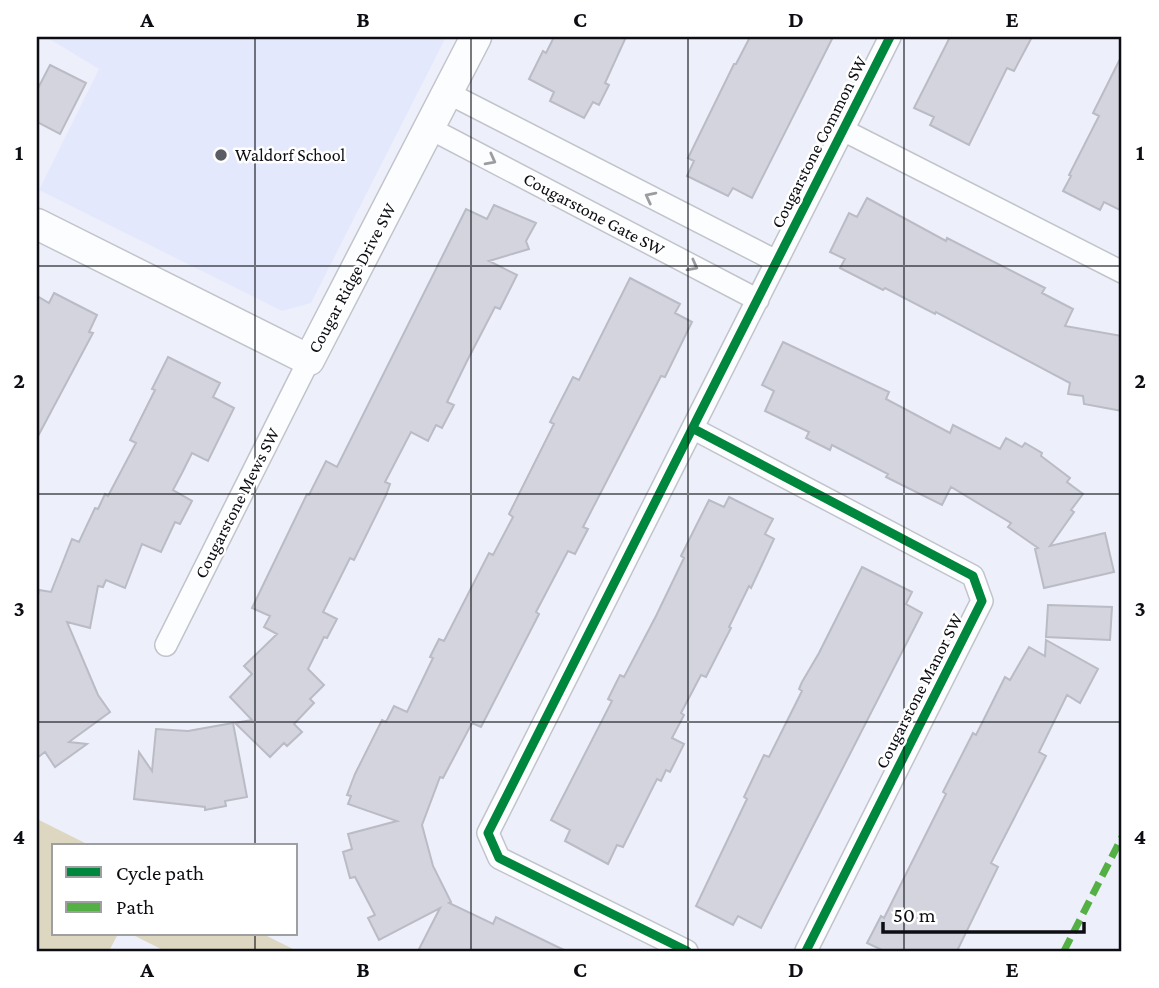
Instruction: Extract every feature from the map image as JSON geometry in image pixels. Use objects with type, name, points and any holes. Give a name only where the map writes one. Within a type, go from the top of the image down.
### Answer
[{"type":"street","name":"Cougar Ridge Drive SW","points":[[37,224],[309,360],[476,37]]},
{"type":"street","name":"Cougarstone Common SW","points":[[776,261],[890,37]]},
{"type":"street","points":[[448,93],[776,261],[694,429],[488,833],[499,858],[687,951]]},
{"type":"street","name":"Cougarstone Gate SW","points":[[430,129],[758,300]]},
{"type":"street","name":"Cougarstone Common SW","points":[[843,130],[1122,272]]},
{"type":"street","name":"Cougarstone Mews SW","points":[[166,645],[309,360]]},
{"type":"street","name":"Cougarstone Manor SW","points":[[694,429],[974,576],[982,601],[806,951]]},
{"type":"shaded area","name":"Waldorf School","points":[[46,37],[446,37],[311,303],[282,311],[39,190],[99,69]]},
{"type":"shaded area","points":[[37,819],[87,844],[52,844],[52,936],[117,936],[109,951],[37,951]]},
{"type":"shaded area","points":[[135,936],[267,936],[297,951],[165,951]]},
{"type":"building","points":[[554,37],[626,37],[605,83],[609,85],[599,105],[593,102],[584,118],[550,101],[554,92],[529,79],[543,51],[546,53]]},
{"type":"building","points":[[750,37],[833,37],[752,198],[733,188],[728,196],[687,176],[694,161],[688,158]]},
{"type":"building","points":[[950,37],[1032,37],[1014,71],[1007,68],[969,145],[930,125],[934,117],[914,108]]},
{"type":"building","points":[[1122,55],[1122,211],[1104,202],[1100,210],[1063,191],[1099,116],[1093,113]]},
{"type":"building","points":[[50,65],[86,83],[60,134],[37,122],[37,90]]},
{"type":"building","points":[[867,198],[946,241],[947,238],[1045,288],[1042,293],[1073,309],[1065,326],[1122,336],[1122,411],[1084,404],[1083,396],[1068,394],[1070,383],[936,312],[935,314],[840,268],[845,259],[830,252],[849,213],[857,217]]},
{"type":"building","points":[[494,205],[536,223],[526,241],[529,249],[489,261],[517,275],[500,309],[495,307],[467,361],[447,402],[454,405],[442,428],[436,425],[428,441],[411,432],[385,482],[390,484],[386,495],[354,560],[350,558],[323,612],[337,619],[327,638],[324,637],[308,669],[324,685],[310,699],[314,703],[294,724],[302,732],[287,746],[284,743],[270,757],[235,723],[252,720],[230,697],[252,674],[244,666],[277,634],[264,627],[270,616],[252,608],[307,494],[309,495],[326,461],[337,467],[466,209],[487,219]]},
{"type":"building","points":[[630,278],[680,304],[675,313],[692,322],[583,527],[588,529],[575,554],[568,551],[536,612],[539,614],[481,727],[472,723],[443,778],[440,777],[422,825],[433,866],[451,902],[449,903],[493,924],[496,917],[566,951],[418,951],[440,908],[379,940],[368,918],[375,915],[355,877],[350,878],[343,852],[352,849],[348,834],[397,821],[348,804],[351,796],[347,795],[382,720],[386,722],[394,706],[407,712],[433,658],[430,657],[439,639],[444,641],[489,553],[493,555],[513,517],[509,514],[554,424],[550,422],[573,377],[579,380]]},
{"type":"building","points":[[54,293],[97,315],[89,332],[93,333],[37,438],[37,296],[49,303]]},
{"type":"building","points":[[783,342],[889,392],[886,399],[950,433],[953,425],[1000,449],[1006,438],[1022,447],[1025,443],[1042,453],[1041,456],[1070,478],[1067,482],[1083,494],[1050,546],[1105,533],[1114,572],[1044,588],[1035,549],[1038,548],[1008,527],[1011,523],[951,487],[942,505],[886,477],[888,474],[832,445],[830,450],[806,438],[809,432],[765,411],[774,391],[762,385]]},
{"type":"building","points":[[168,357],[220,383],[213,397],[234,408],[208,461],[192,453],[173,490],[192,501],[180,524],[175,522],[161,552],[142,544],[125,588],[106,580],[103,587],[98,586],[90,628],[67,622],[98,695],[110,712],[69,742],[87,744],[55,767],[45,752],[37,758],[39,590],[51,592],[72,539],[79,542],[95,508],[98,509],[105,494],[108,496],[136,443],[130,440]]},
{"type":"building","points":[[729,497],[773,519],[765,534],[774,539],[706,677],[701,675],[681,713],[684,715],[672,738],[684,744],[670,772],[666,770],[661,781],[657,779],[623,847],[617,845],[608,864],[565,841],[570,830],[551,820],[612,701],[608,699],[620,675],[624,677],[656,616],[684,558],[681,556],[709,500],[724,507]]},
{"type":"building","points":[[862,567],[912,592],[906,604],[922,613],[761,928],[738,916],[733,925],[696,906],[747,799],[744,797],[764,755],[769,757],[802,691],[799,689],[802,682]]},
{"type":"building","points":[[1048,605],[1112,607],[1110,640],[1046,637]]},
{"type":"building","points":[[1046,640],[1098,669],[1080,703],[1067,695],[1039,752],[1046,756],[991,863],[998,867],[957,951],[884,951],[867,943],[881,916],[884,918],[946,794],[943,792],[1005,677],[1010,680],[1029,647],[1045,656]]},
{"type":"building","points":[[233,723],[247,797],[225,801],[226,806],[205,810],[205,807],[134,799],[139,752],[152,771],[156,729],[188,731]]},
{"type":"marked path","points":[[1064,951],[1122,837]]},
{"type":"cycle path","points":[[687,951],[499,858],[488,833],[890,37]]},
{"type":"cycle path","points":[[694,429],[973,576],[982,601],[806,951]]},
{"type":"place","name":"Waldorf School","points":[[221,155]]}]
